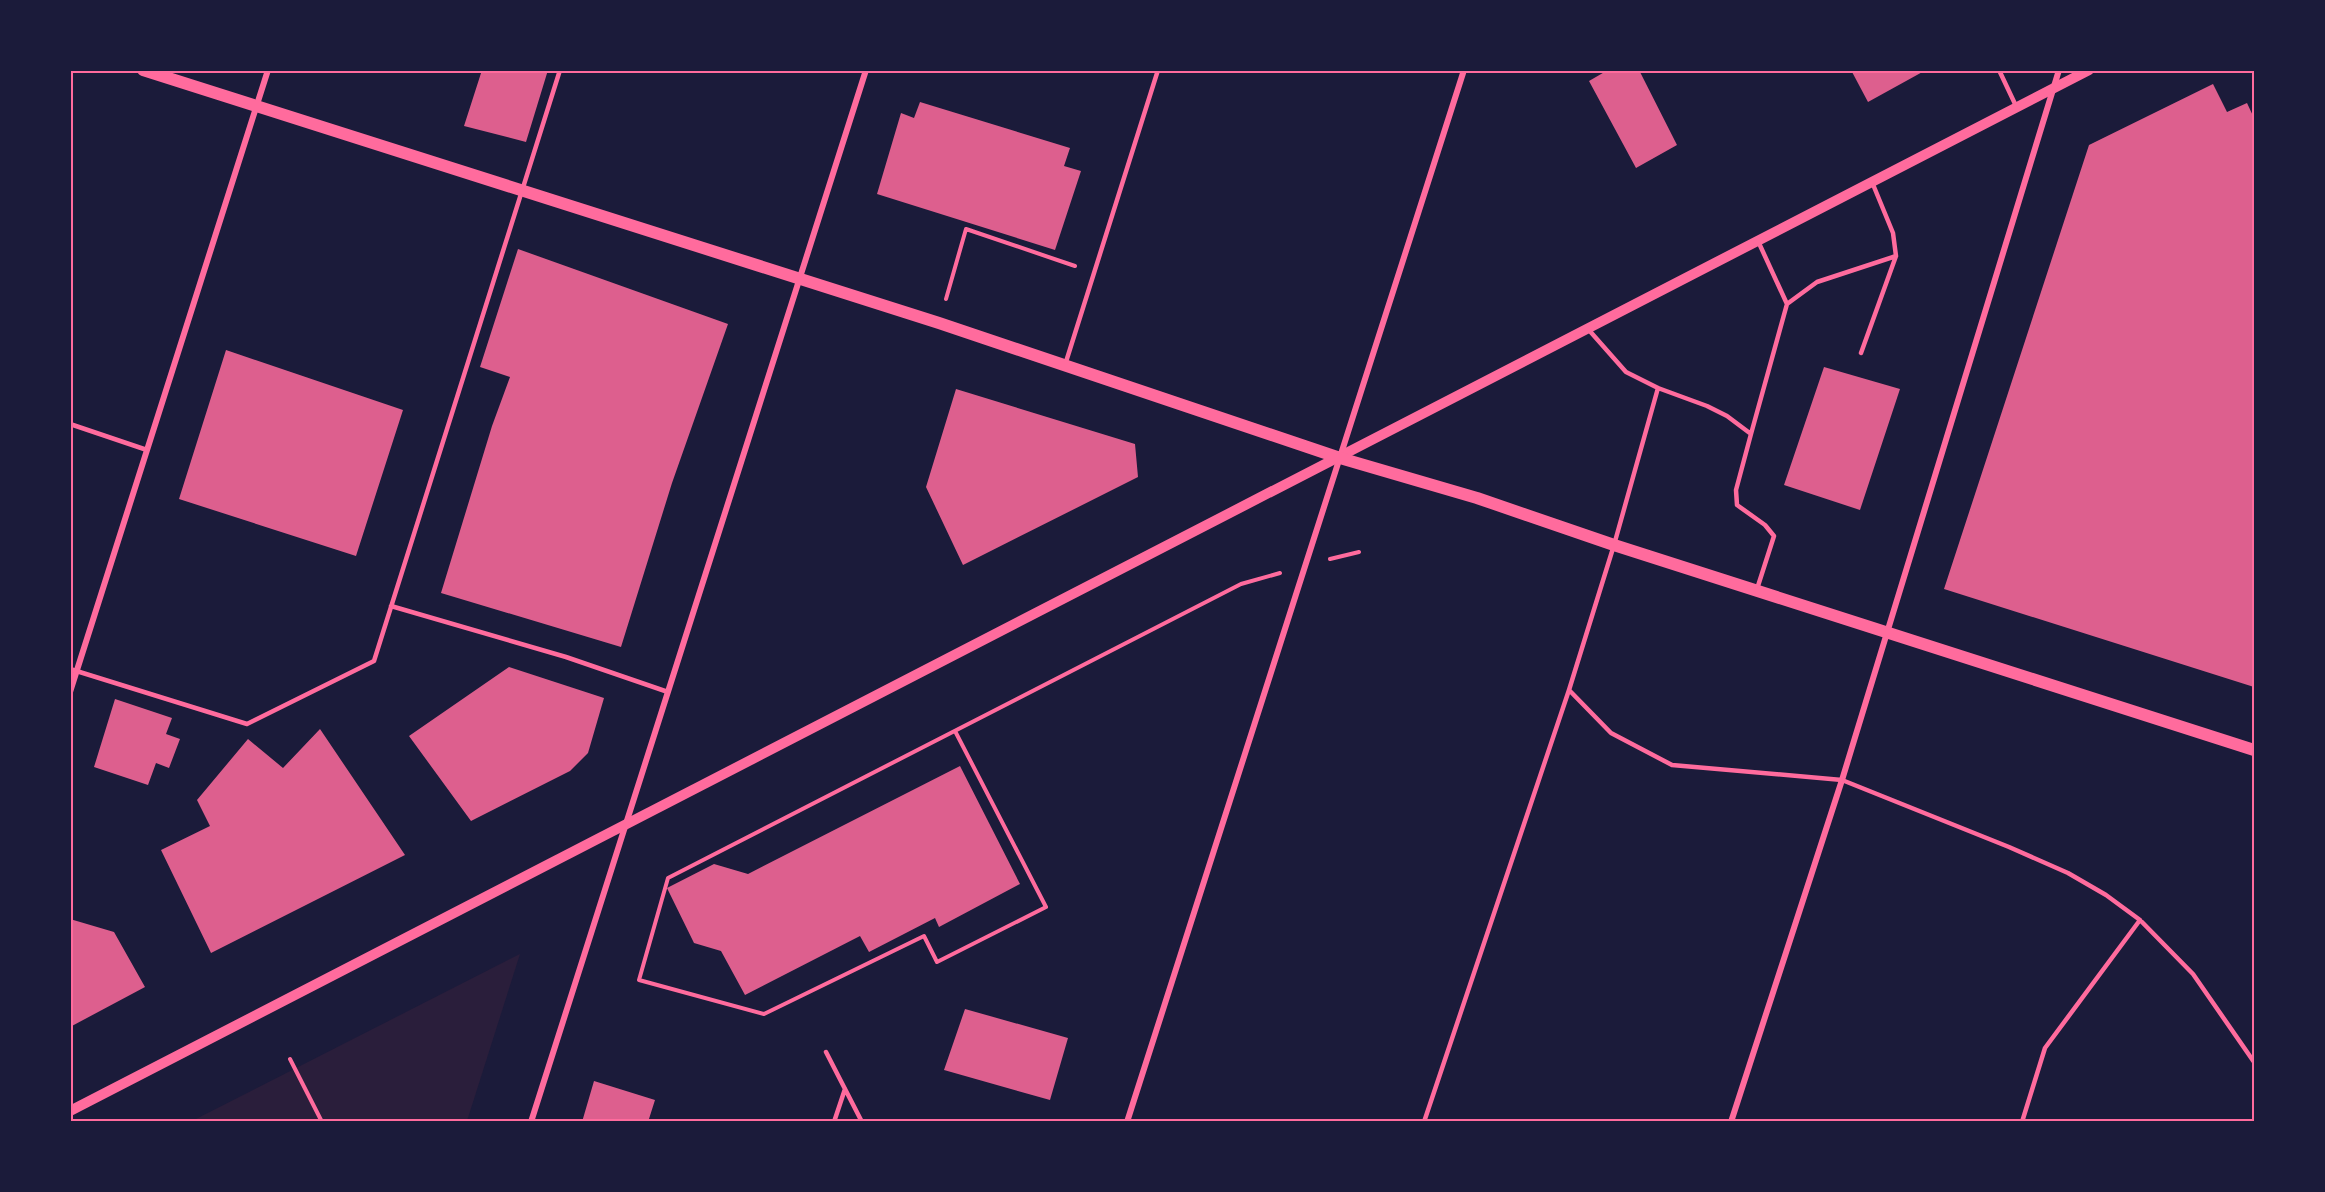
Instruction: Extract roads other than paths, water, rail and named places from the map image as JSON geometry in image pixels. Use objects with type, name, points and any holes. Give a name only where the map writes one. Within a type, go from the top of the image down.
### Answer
[{"type":"main road","points":[[143,70],[800,281],[939,323],[1341,458],[1477,498],[1614,545],[2254,750]]},
{"type":"street","points":[[70,692],[74,670],[268,70]]},
{"type":"street","points":[[531,1122],[572,1000],[625,826],[867,70]]},
{"type":"street","points":[[1126,1122],[1464,70]]},
{"type":"street","points":[[1731,1122],[1842,780],[2060,70]]},
{"type":"street","points":[[70,1111],[1341,458],[2089,70]]},
{"type":"lane","points":[[74,670],[247,724],[374,661],[560,70]]},
{"type":"lane","points":[[1065,365],[1092,272],[1158,70]]},
{"type":"lane","points":[[1999,70],[2017,107]]},
{"type":"lane","points":[[1861,353],[1896,256],[1893,233],[1872,182]]},
{"type":"lane","points":[[1758,242],[1787,303]]},
{"type":"lane","points":[[1757,590],[1774,536],[1765,525],[1737,505],[1736,490],[1787,303],[1817,282],[1896,256]]},
{"type":"lane","points":[[1588,329],[1626,372],[1658,388],[1707,406],[1727,416],[1751,434]]},
{"type":"lane","points":[[1424,1122],[1569,690],[1614,545],[1658,388]]},
{"type":"lane","points":[[70,424],[147,450]]},
{"type":"lane","points":[[391,606],[566,657],[668,692]]},
{"type":"lane","points":[[1569,690],[1611,733],[1672,765],[1842,780],[2068,873],[2106,895],[2140,920],[2193,974],[2254,1062]]},
{"type":"lane","points":[[2022,1122],[2046,1048],[2140,920]]},
{"type":"lane","points":[[826,1052],[862,1122]]},
{"type":"lane","points":[[834,1122],[845,1089]]}]
